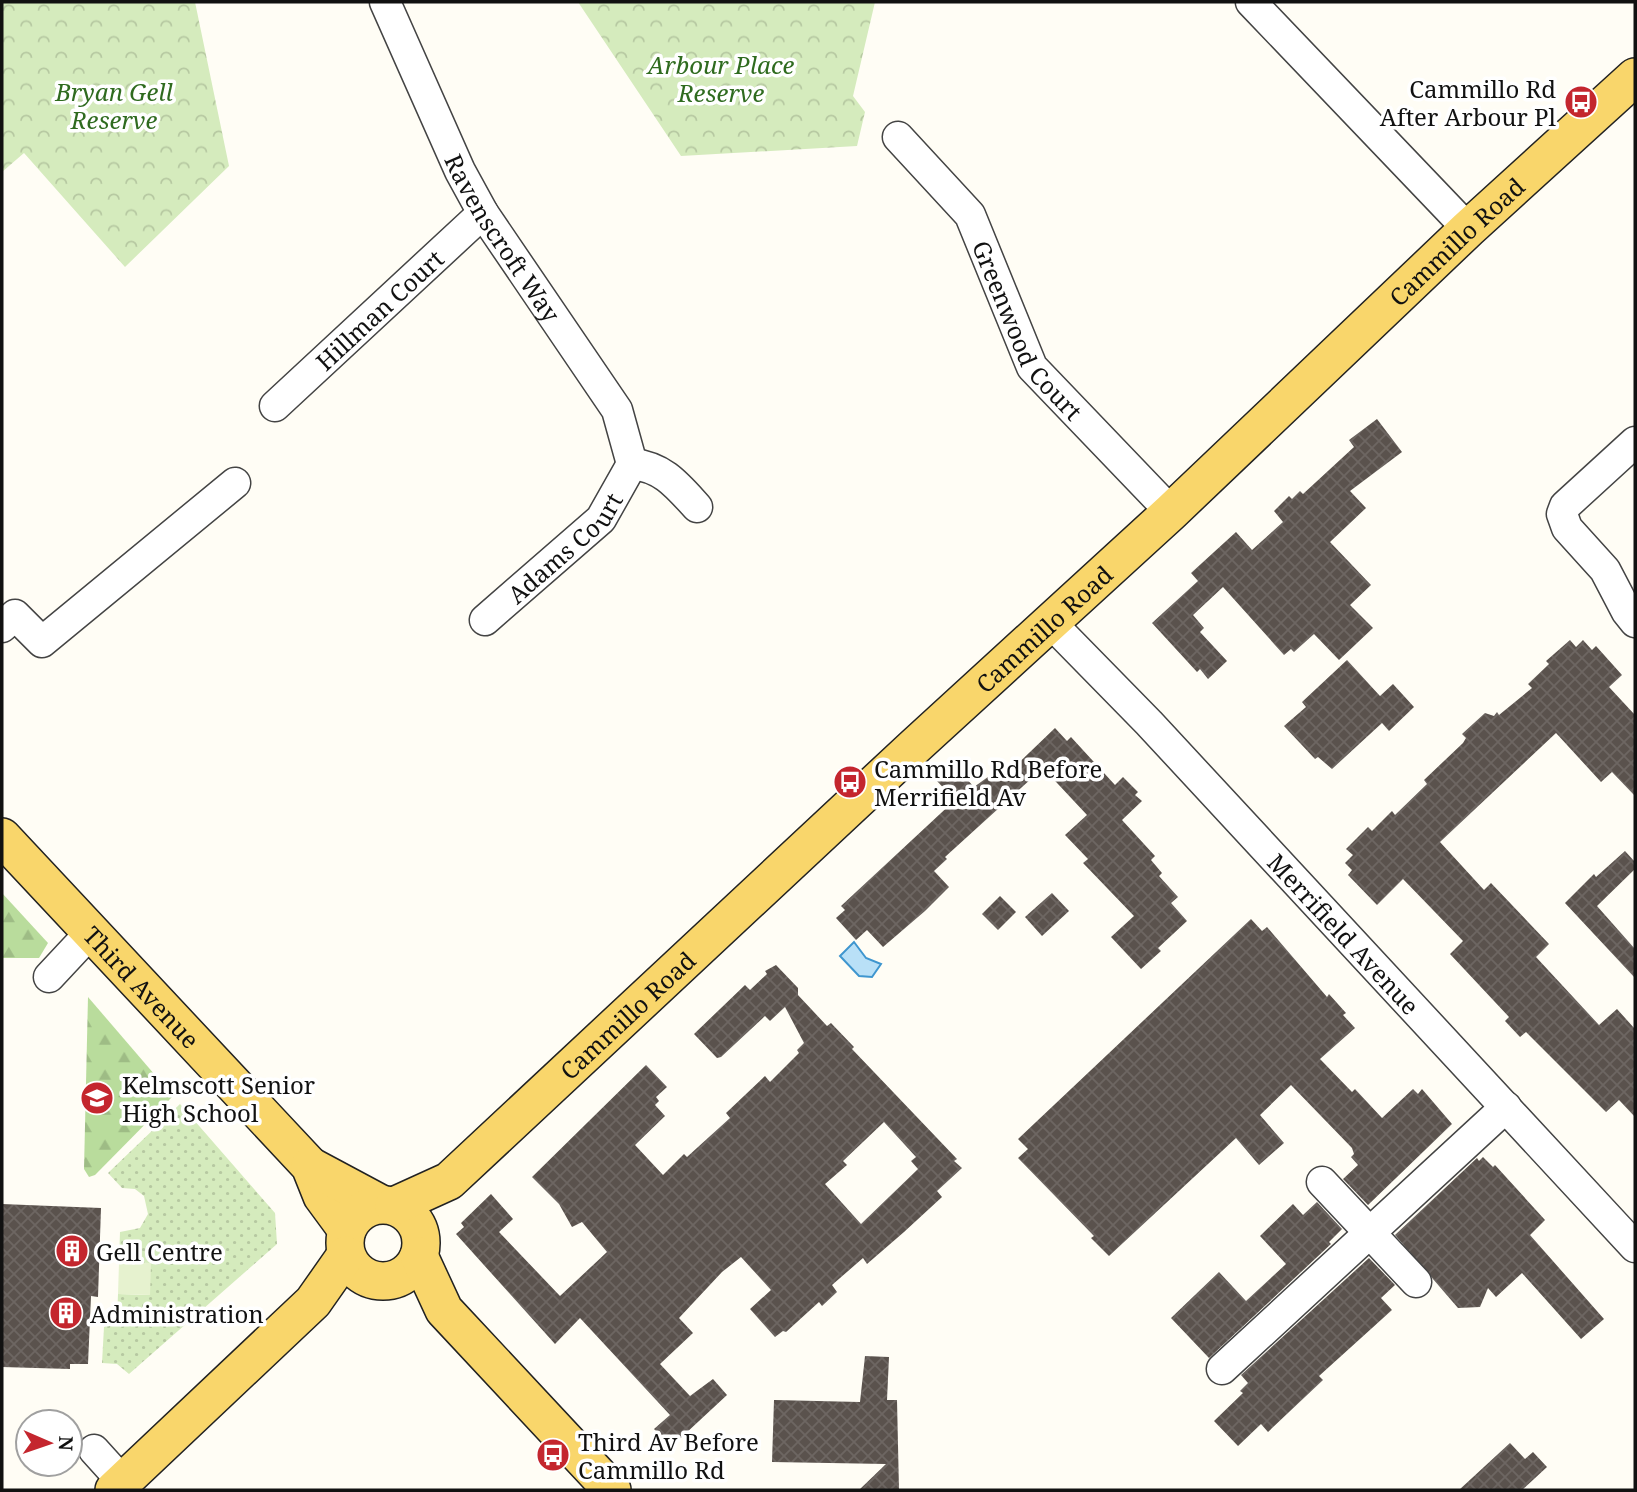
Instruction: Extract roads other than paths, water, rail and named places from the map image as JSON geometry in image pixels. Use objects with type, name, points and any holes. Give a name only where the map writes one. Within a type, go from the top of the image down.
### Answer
[{"type":"main road","name":"Cammillo Road","points":[[388,1205],[449,1181],[1171,512],[1468,229],[1635,77]]},
{"type":"main road","name":"Third Avenue","points":[[2,837],[310,1166],[388,1205]]},
{"type":"main road","name":"Third Avenue","points":[[310,1166],[322,1196],[362,1261],[444,1310],[612,1490]]},
{"type":"main road","name":"Cammillo Road","points":[[420,1246],[449,1181]]},
{"type":"main road","points":[[388,1205],[411,1217],[420,1246],[407,1273],[362,1261],[358,1213],[367,1207],[388,1205]]},
{"type":"main road","name":"Third Avenue","points":[[420,1246],[444,1310]]},
{"type":"main road","points":[[118,1486],[313,1302],[362,1261]]},
{"type":"street","name":"Ravenscroft Way","points":[[385,2],[460,172],[483,213],[617,410],[632,464]]},
{"type":"street","points":[[1251,2],[1468,229]]},
{"type":"street","name":"Greenwood Court","points":[[898,136],[970,215],[1032,367],[1171,512]]},
{"type":"street","name":"Hillman Court","points":[[275,406],[483,213]]},
{"type":"street","points":[[1631,617],[1605,570],[1567,528],[1562,514],[1565,506],[1635,442]]},
{"type":"street","points":[[632,464],[651,466],[665,474],[697,507]]},
{"type":"street","name":"Adams Court","points":[[485,620],[601,519],[632,464]]},
{"type":"street","points":[[2,627],[15,615],[42,642],[235,484]]},
{"type":"street","name":"Merrifield Avenue","points":[[1051,623],[1149,723],[1635,1247]]},
{"type":"street","points":[[49,977],[92,931]]},
{"type":"street","points":[[1222,1369],[1506,1107]]},
{"type":"street","points":[[1322,1182],[1416,1282]]},
{"type":"street","points":[[94,1450],[118,1486]]},
{"type":"water","points":[[854,942],[866,958],[881,964],[872,977],[859,976],[840,956]]},
{"type":"place","name":"Cammillo Rd After Arbour Pl","points":[[1581,102]]},
{"type":"place","name":"Cammillo Rd Before Merrifield Av","points":[[850,782]]},
{"type":"place","name":"Kelmscott Senior High School","points":[[97,1098]]},
{"type":"place","name":"Gell Centre","points":[[72,1251]]},
{"type":"place","name":"Administration","points":[[66,1313]]},
{"type":"place","name":"Third Av Before Cammillo Rd","points":[[553,1455]]},
{"type":"park label","name":"Arbour Place Reserve","points":[[721,78]]},
{"type":"park label","name":"Bryan Gell Reserve","points":[[114,105]]}]
